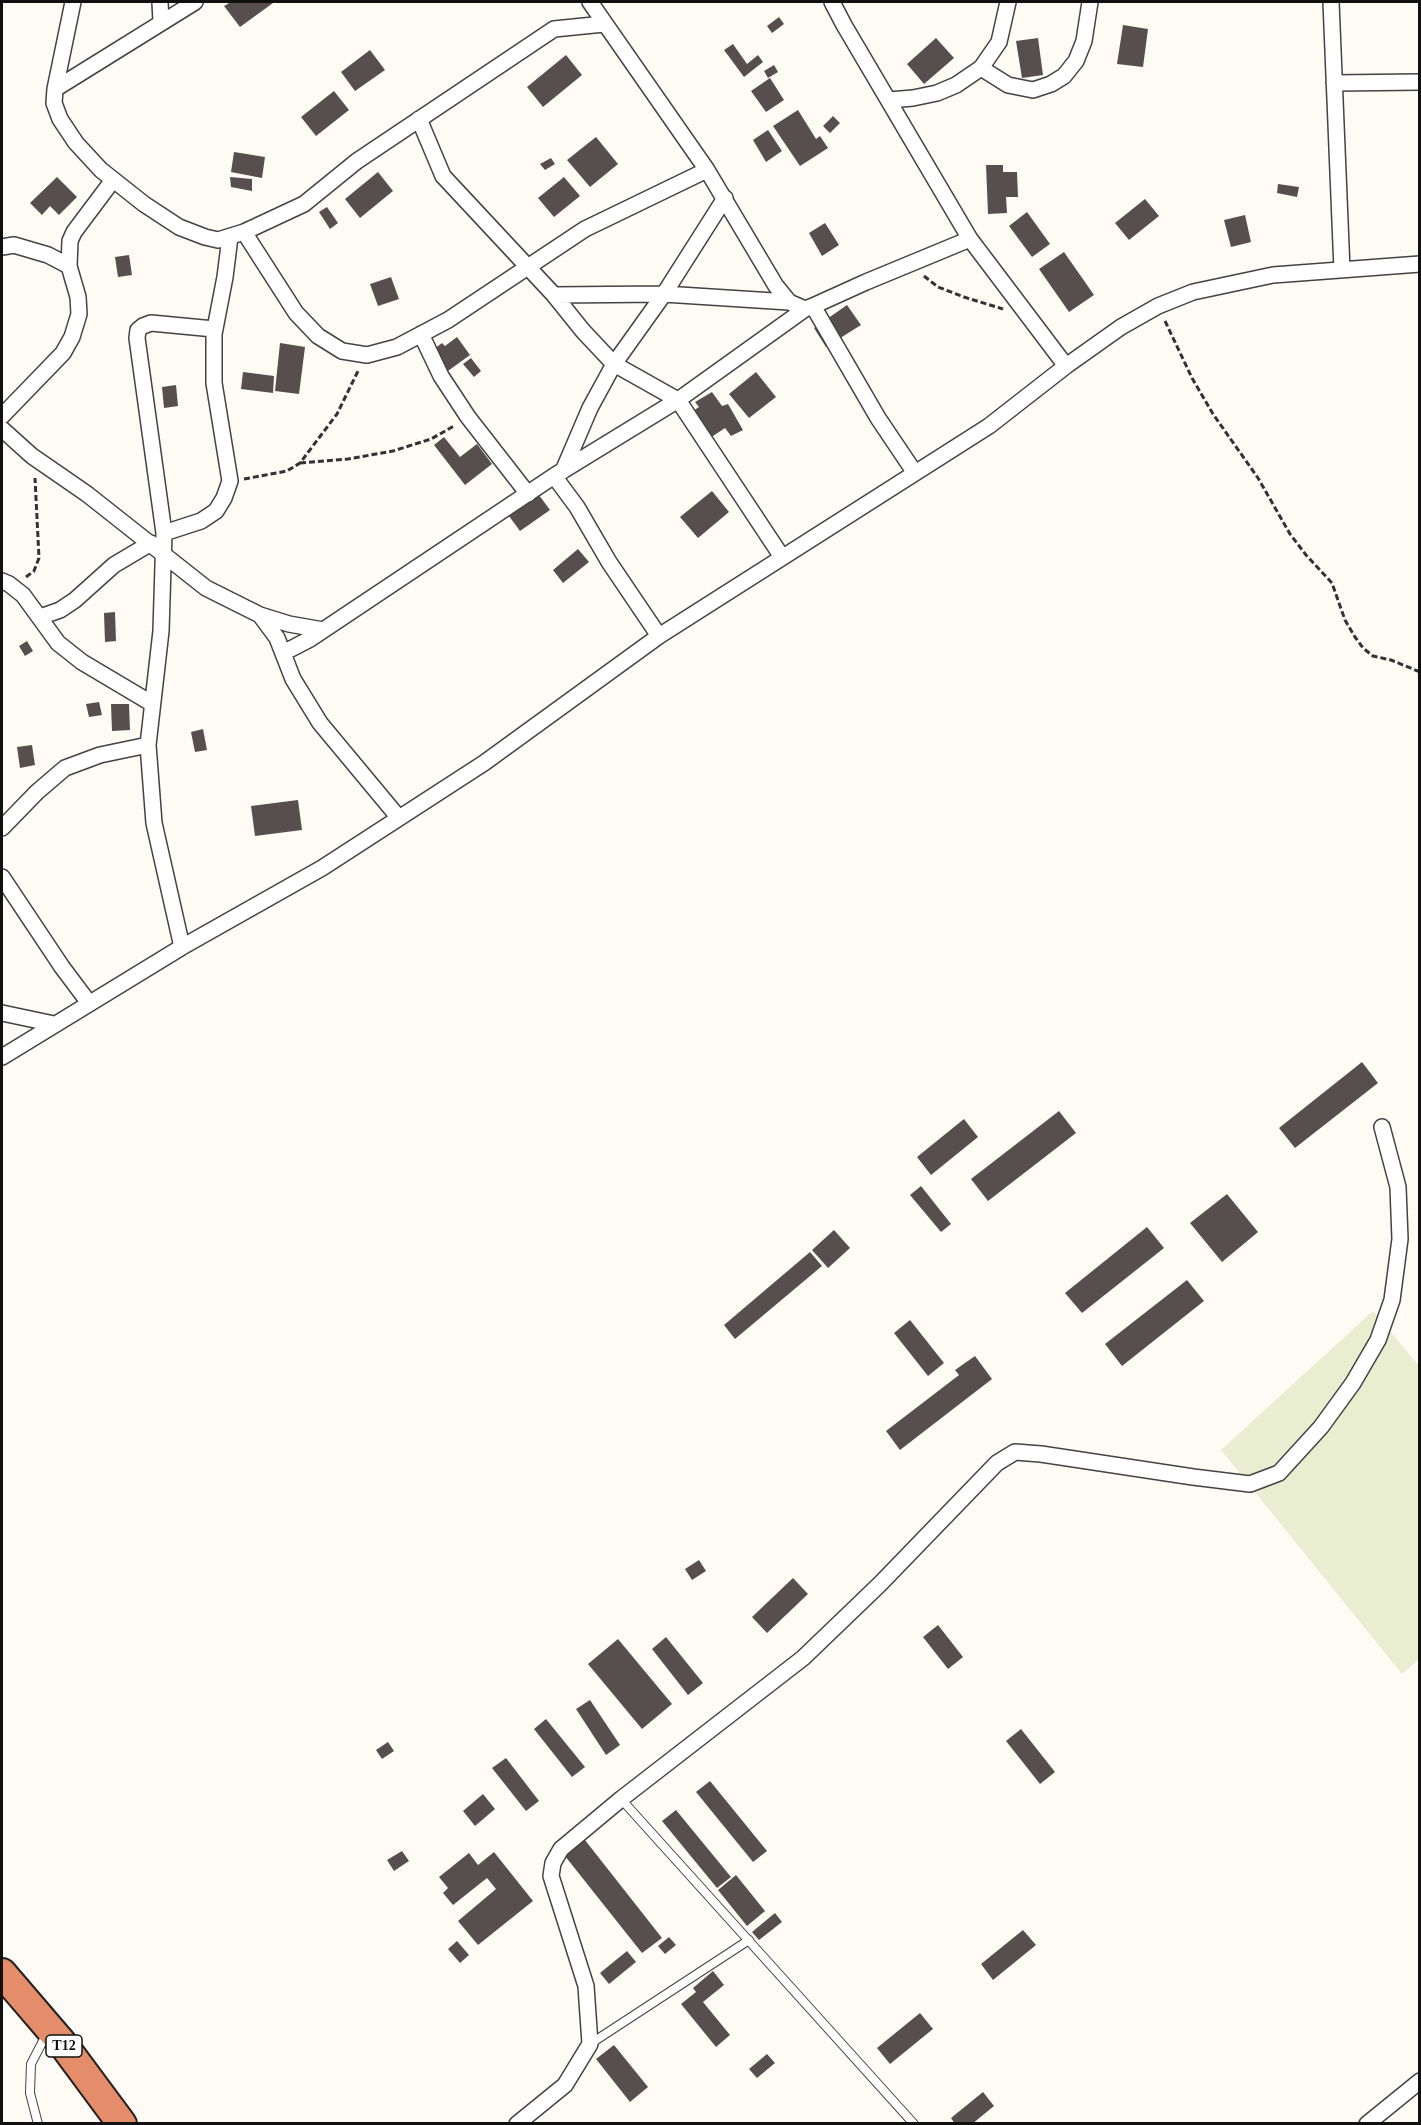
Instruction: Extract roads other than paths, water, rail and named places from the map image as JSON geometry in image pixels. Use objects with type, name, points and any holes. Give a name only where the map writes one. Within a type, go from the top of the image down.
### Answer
[{"type":"highway","name":"T12","points":[[2,1973],[49,2028],[122,2124]]},
{"type":"street","points":[[73,2],[55,89],[54,103],[60,119],[76,143],[101,170],[144,204],[179,227],[218,240],[237,234],[304,204],[357,161],[554,29],[604,24]]},
{"type":"street","points":[[160,2],[161,22]]},
{"type":"street","points":[[55,89],[195,2]]},
{"type":"street","points":[[590,2],[725,198],[776,286],[789,303]]},
{"type":"street","points":[[832,2],[970,239],[1066,366]]},
{"type":"street","points":[[889,100],[937,93],[956,85],[981,68],[999,42],[1008,2]]},
{"type":"street","points":[[981,68],[1008,85],[1033,90],[1051,84],[1064,76],[1076,61],[1084,41],[1090,2]]},
{"type":"street","points":[[1331,2],[1342,270]]},
{"type":"street","points":[[1334,83],[1419,82]]},
{"type":"street","points":[[419,119],[443,176],[554,295],[582,331],[614,364],[678,400],[782,557]]},
{"type":"street","points":[[237,234],[296,313],[318,336],[342,351],[367,355],[397,347],[448,320],[585,229],[707,171]]},
{"type":"street","points":[[2,416],[63,353],[72,337],[79,314],[78,297],[69,266],[70,241],[74,232],[113,180]]},
{"type":"street","points":[[558,473],[614,364],[664,294],[725,198]]},
{"type":"street","points":[[164,533],[201,521],[216,511],[230,481],[214,383],[214,329],[237,234]]},
{"type":"street","points":[[283,653],[323,630],[558,473],[678,400],[809,307],[970,239]]},
{"type":"street","points":[[2,247],[14,245],[48,255],[69,266]]},
{"type":"street","points":[[2,1057],[182,947],[322,868],[484,763],[659,636],[989,426],[1066,366],[1121,327],[1158,306],[1194,292],[1273,275],[1419,264]]},
{"type":"street","points":[[554,295],[664,294],[789,303],[809,307],[915,473]]},
{"type":"street","points":[[182,947],[154,823],[148,745],[161,631],[164,533],[137,338],[138,330],[151,323],[214,329]]},
{"type":"street","points":[[422,334],[441,376],[468,417],[528,494]]},
{"type":"street","points":[[2,429],[32,456],[87,494],[206,588],[260,615],[289,624],[323,630]]},
{"type":"street","points":[[558,473],[592,534],[659,636]]},
{"type":"street","points":[[40,617],[60,610],[75,600],[114,565],[151,543]]},
{"type":"street","points":[[5,582],[23,595],[58,643],[82,662],[152,704]]},
{"type":"street","points":[[260,615],[270,627],[293,679],[320,723],[399,818]]},
{"type":"street","points":[[2,828],[37,792],[65,768],[100,755],[148,745]]},
{"type":"street","points":[[2,877],[89,1003]]},
{"type":"street","points":[[2,1014],[54,1024]]},
{"type":"street","points":[[517,2124],[565,2085],[590,2044],[586,1986],[551,1876],[553,1863],[561,1849],[621,1799],[803,1658],[880,1584],[997,1463],[1015,1452],[1041,1454],[1250,1484],[1279,1473],[1321,1427],[1353,1383],[1378,1340],[1392,1300],[1400,1239],[1398,1187],[1383,1127]]},
{"type":"street","points":[[1367,2124],[1419,2081]]},
{"type":"lane","points":[[621,1799],[914,2124]]},
{"type":"lane","points":[[590,2044],[749,1940]]},
{"type":"lane","points":[[38,2124],[30,2093],[31,2064],[49,2028]]}]
